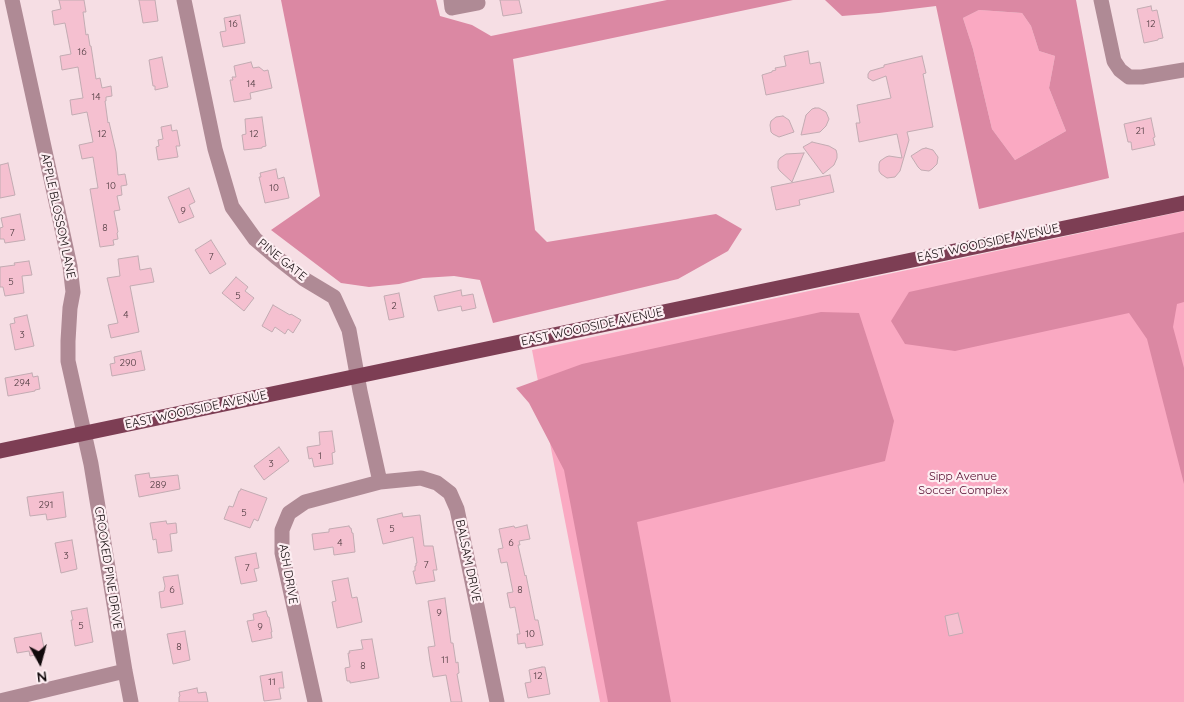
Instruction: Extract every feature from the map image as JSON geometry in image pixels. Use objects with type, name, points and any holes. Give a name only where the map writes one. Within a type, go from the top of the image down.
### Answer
[{"type":"main road","name":"EAST WOODSIDE AVENUE","points":[[0,451],[1184,202]]},
{"type":"street","name":"APPLE BLOSSOM LANE","points":[[12,0],[70,266],[73,292],[70,308],[68,361],[84,433]]},
{"type":"street","name":"PINE GATE","points":[[184,0],[215,149],[232,208],[255,239],[304,279],[334,297],[349,330],[380,482]]},
{"type":"street","points":[[451,0],[452,8],[478,3]]},
{"type":"street","points":[[1101,0],[1114,61],[1120,70],[1129,77],[1142,77],[1184,70]]},
{"type":"street","name":"CROOKED PINE DRIVE","points":[[84,433],[91,464],[124,671],[131,702]]},
{"type":"street","name":"BALSAM DRIVE","points":[[380,482],[421,478],[437,484],[450,493],[457,509],[497,702]]},
{"type":"street","name":"ASH DRIVE","points":[[314,702],[282,553],[282,530],[289,513],[305,502],[380,482]]},
{"type":"street","points":[[0,702],[124,671]]},
{"type":"green space","points":[[979,10],[1022,13],[1031,26],[1039,51],[1055,56],[1049,88],[1066,131],[1015,160],[992,129],[973,49],[963,18]]},
{"type":"green space","name":"Sipp Avenue Soccer Complex","points":[[1184,211],[1184,702],[600,702],[532,350]]},
{"type":"shaded area","points":[[281,0],[436,0],[440,16],[472,25],[491,36],[667,0],[793,0],[513,59],[535,230],[547,242],[716,214],[742,229],[728,251],[678,279],[493,323],[480,280],[454,276],[423,278],[399,284],[369,287],[341,283],[271,230],[320,196]]},
{"type":"shaded area","points":[[825,0],[1076,0],[1109,178],[979,209],[936,6],[842,16]],"holes":[[[979,10],[1022,13],[1031,26],[1039,51],[1055,56],[1049,88],[1066,131],[1015,160],[992,129],[973,49],[963,18]]]},
{"type":"shaded area","points":[[1184,232],[1184,302],[1177,304],[1173,327],[1184,368],[1184,484],[1147,339],[1129,313],[955,351],[905,344],[891,321],[909,292]]},
{"type":"shaded area","points":[[821,312],[859,313],[894,421],[885,461],[637,522],[671,702],[608,702],[564,470],[529,403],[516,388],[582,364]]},
{"type":"building","points":[[59,0],[84,0],[86,12],[83,12],[86,35],[88,34],[91,46],[96,79],[100,78],[102,88],[111,86],[112,96],[106,97],[105,101],[108,123],[116,152],[118,175],[125,174],[127,185],[121,186],[122,195],[117,196],[120,210],[114,211],[118,239],[113,240],[114,245],[100,247],[90,189],[98,188],[93,157],[82,159],[79,145],[93,142],[87,112],[72,115],[70,100],[83,98],[78,67],[62,70],[60,56],[71,54],[65,23],[54,25],[52,11],[61,9]]},
{"type":"building","points":[[139,0],[155,0],[158,21],[143,23]]},
{"type":"building","points":[[500,0],[519,0],[522,13],[503,16]]},
{"type":"building","points":[[1151,6],[1152,11],[1157,10],[1163,38],[1144,43],[1137,9]]},
{"type":"building","points":[[240,15],[245,43],[223,47],[220,32],[226,31],[224,18]]},
{"type":"building","points":[[808,51],[810,64],[820,62],[824,83],[766,95],[762,75],[776,70],[775,68],[786,66],[784,56]]},
{"type":"building","points":[[922,56],[926,73],[923,74],[933,127],[907,132],[909,140],[900,171],[895,177],[887,178],[879,171],[879,164],[880,161],[889,156],[902,158],[897,134],[859,142],[856,123],[860,123],[857,105],[891,98],[886,76],[873,81],[868,78],[870,71],[884,67],[884,65]]},
{"type":"building","points":[[162,57],[168,87],[155,90],[149,60]]},
{"type":"building","points":[[251,62],[253,68],[259,67],[264,71],[268,70],[272,88],[250,93],[251,99],[234,102],[230,80],[233,80],[232,77],[236,77],[234,66]]},
{"type":"building","points":[[815,108],[826,112],[829,119],[826,126],[820,132],[801,135],[806,115]]},
{"type":"building","points":[[783,116],[789,120],[794,132],[779,137],[771,132],[770,125],[771,121],[776,117]]},
{"type":"building","points":[[262,117],[266,146],[244,150],[242,135],[246,134],[245,119]]},
{"type":"building","points":[[1151,118],[1155,145],[1132,150],[1124,124]]},
{"type":"building","points":[[171,125],[172,131],[177,130],[180,146],[176,146],[178,157],[158,160],[156,147],[159,146],[158,140],[163,139],[161,127]]},
{"type":"building","points":[[812,142],[829,146],[836,150],[837,158],[834,165],[823,174],[803,147]]},
{"type":"building","points":[[926,148],[933,150],[938,157],[937,164],[929,171],[921,170],[911,156]]},
{"type":"building","points":[[804,153],[792,182],[778,168],[778,161],[786,154]]},
{"type":"building","points":[[8,163],[15,195],[0,198],[0,165]]},
{"type":"building","points":[[276,169],[278,179],[284,177],[289,198],[265,203],[259,177],[261,177],[260,173]]},
{"type":"building","points":[[830,175],[834,192],[799,200],[800,205],[776,210],[771,187]]},
{"type":"building","points":[[189,188],[195,202],[189,205],[194,217],[179,223],[168,197]]},
{"type":"building","points":[[20,214],[25,240],[5,243],[4,239],[0,239],[0,228],[3,227],[1,218]]},
{"type":"building","points":[[211,240],[226,264],[210,274],[195,250]]},
{"type":"building","points":[[138,256],[140,270],[151,268],[154,282],[130,286],[139,332],[111,338],[108,325],[118,323],[107,278],[120,276],[118,259]]},
{"type":"building","points":[[29,261],[32,275],[22,276],[24,293],[5,296],[3,287],[0,287],[0,267]]},
{"type":"building","points":[[236,277],[248,287],[245,291],[254,298],[244,311],[222,293]]},
{"type":"building","points":[[461,290],[462,296],[473,294],[476,308],[462,311],[461,306],[438,311],[434,296]]},
{"type":"building","points":[[399,293],[404,317],[389,320],[384,296]]},
{"type":"building","points":[[273,305],[301,320],[293,333],[288,329],[285,334],[275,327],[272,332],[262,326]]},
{"type":"building","points":[[27,315],[34,346],[15,350],[10,324],[15,323],[14,318]]},
{"type":"building","points":[[141,351],[145,370],[112,376],[110,364],[115,363],[114,357]]},
{"type":"building","points":[[32,373],[33,377],[38,376],[40,389],[8,396],[5,378]]},
{"type":"building","points":[[332,431],[335,452],[332,453],[333,464],[314,467],[312,458],[309,459],[307,447],[320,445],[319,432]]},
{"type":"building","points":[[279,447],[289,461],[264,480],[254,466]]},
{"type":"building","points":[[149,473],[150,478],[178,475],[180,489],[139,497],[135,475]]},
{"type":"building","points":[[241,489],[267,498],[258,521],[254,519],[250,528],[224,519],[229,506],[233,507]]},
{"type":"building","points":[[63,492],[66,517],[47,520],[46,514],[30,516],[27,497]]},
{"type":"building","points":[[402,513],[403,517],[420,515],[424,546],[433,546],[437,570],[433,570],[435,581],[416,584],[413,571],[415,571],[417,563],[413,537],[383,544],[377,519]]},
{"type":"building","points":[[166,521],[167,524],[176,523],[177,533],[170,534],[172,551],[158,553],[156,539],[153,540],[150,523]]},
{"type":"building","points":[[527,525],[530,539],[519,541],[520,545],[518,545],[535,620],[538,620],[543,645],[526,648],[525,643],[518,644],[517,634],[520,634],[515,607],[510,608],[507,593],[513,592],[507,562],[501,563],[498,549],[503,548],[499,529]]},
{"type":"building","points":[[349,526],[353,533],[355,552],[334,555],[333,547],[314,550],[312,534],[329,532],[329,529]]},
{"type":"building","points":[[72,540],[77,569],[61,573],[55,543]]},
{"type":"building","points":[[256,553],[259,568],[254,569],[257,581],[241,584],[235,557]]},
{"type":"building","points":[[178,575],[183,604],[161,608],[159,592],[164,591],[163,577]]},
{"type":"building","points":[[348,578],[352,598],[357,597],[362,622],[337,628],[332,602],[336,601],[332,581]]},
{"type":"building","points":[[445,598],[451,643],[453,643],[456,663],[458,662],[459,673],[457,674],[462,702],[451,702],[446,675],[433,677],[430,661],[428,647],[435,646],[428,601]]},
{"type":"building","points":[[87,608],[93,642],[75,646],[71,611]]},
{"type":"building","points":[[266,611],[269,617],[272,638],[252,642],[247,621],[254,620],[253,614]]},
{"type":"building","points":[[958,613],[963,633],[949,636],[945,616]]},
{"type":"building","points":[[185,631],[190,660],[173,664],[167,634]]},
{"type":"building","points":[[41,633],[45,653],[30,656],[29,651],[17,653],[14,638]]},
{"type":"building","points":[[372,639],[379,678],[350,683],[350,681],[347,681],[345,668],[350,667],[349,651],[363,649],[361,640]]},
{"type":"building","points":[[545,667],[550,694],[528,698],[525,683],[531,682],[529,670]]},
{"type":"building","points":[[282,672],[284,688],[279,688],[281,699],[264,701],[260,676]]},
{"type":"building","points":[[197,688],[198,693],[206,692],[208,702],[179,702],[179,692]]}]
